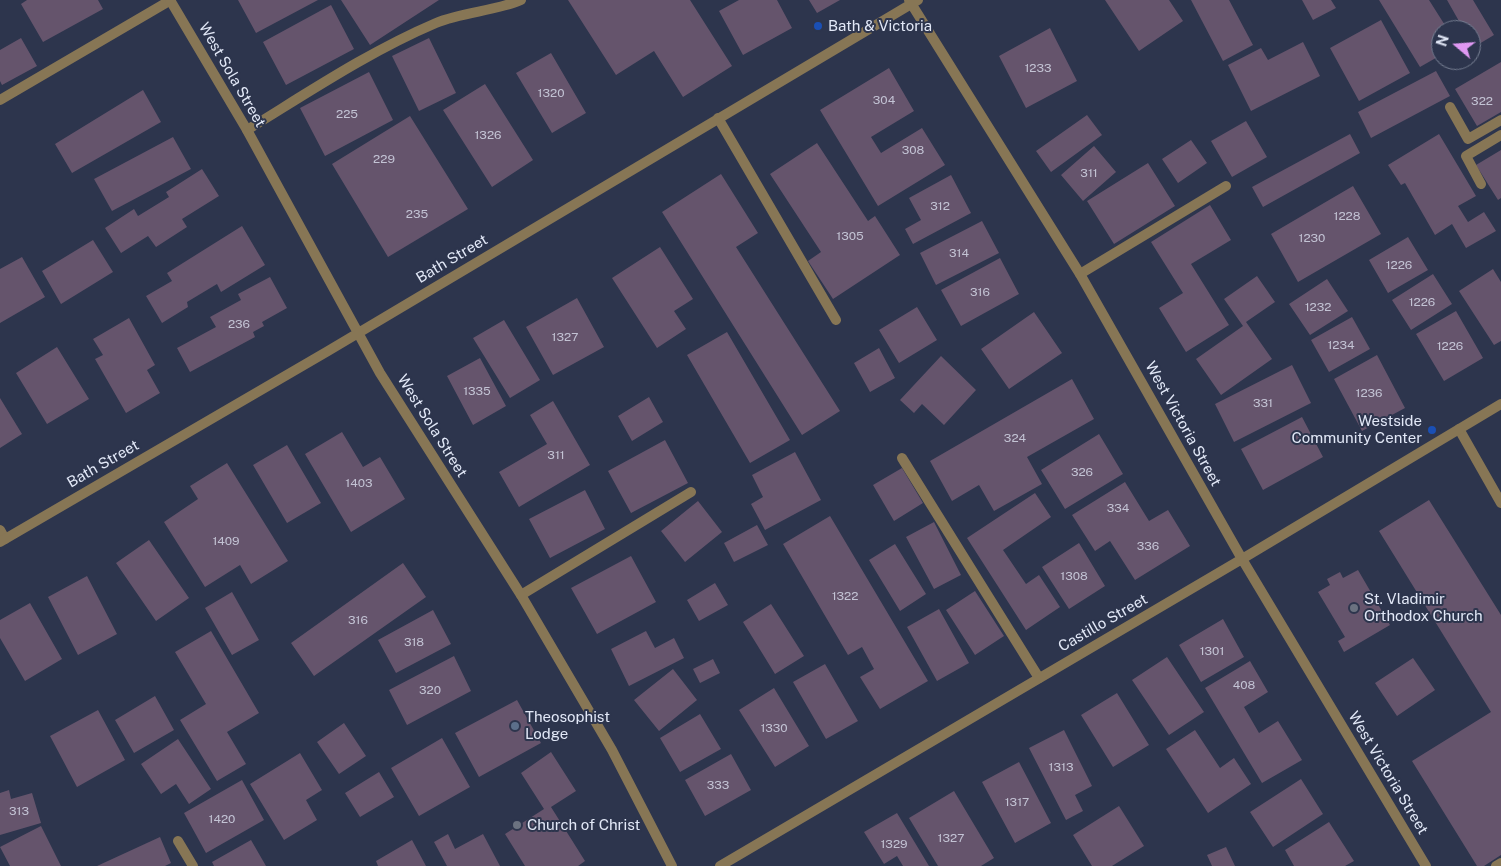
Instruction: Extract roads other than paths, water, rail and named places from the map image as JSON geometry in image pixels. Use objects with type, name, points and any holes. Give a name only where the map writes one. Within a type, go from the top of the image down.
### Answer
[{"type":"street","points":[[0,100],[171,0]]},
{"type":"street","name":"West Sola Street","points":[[171,0],[247,130],[380,373],[521,595],[612,750],[672,866]]},
{"type":"street","points":[[247,130],[350,67],[437,22],[521,0]]},
{"type":"street","name":"Bath Street","points":[[2,537],[328,351],[913,1]]},
{"type":"street","name":"West Victoria Street","points":[[913,1],[1080,274],[1242,559],[1426,866]]},
{"type":"street","points":[[1450,107],[1468,139],[1501,120]]},
{"type":"street","points":[[718,118],[836,320]]},
{"type":"street","points":[[1481,184],[1466,156],[1501,135]]},
{"type":"street","points":[[1080,274],[1226,186]]},
{"type":"street","name":"Castillo Street","points":[[720,866],[1242,559],[1501,404]]},
{"type":"street","points":[[1459,429],[1501,503]]},
{"type":"street","points":[[902,458],[1039,678]]},
{"type":"street","points":[[521,595],[691,492]]},
{"type":"street","points":[[178,841],[193,866]]},
{"type":"street","points":[[1496,866],[1501,863]]},
{"type":"place","name":"Bath & Victoria","points":[[818,26]]},
{"type":"place","name":"Westside Community Center","points":[[1432,430]]},
{"type":"place","name":"St. Vladimir Orthodox Church","points":[[1354,608]]},
{"type":"place","name":"Theosophist Lodge","points":[[515,726]]},
{"type":"place","name":"Church of Christ","points":[[517,825]]}]
